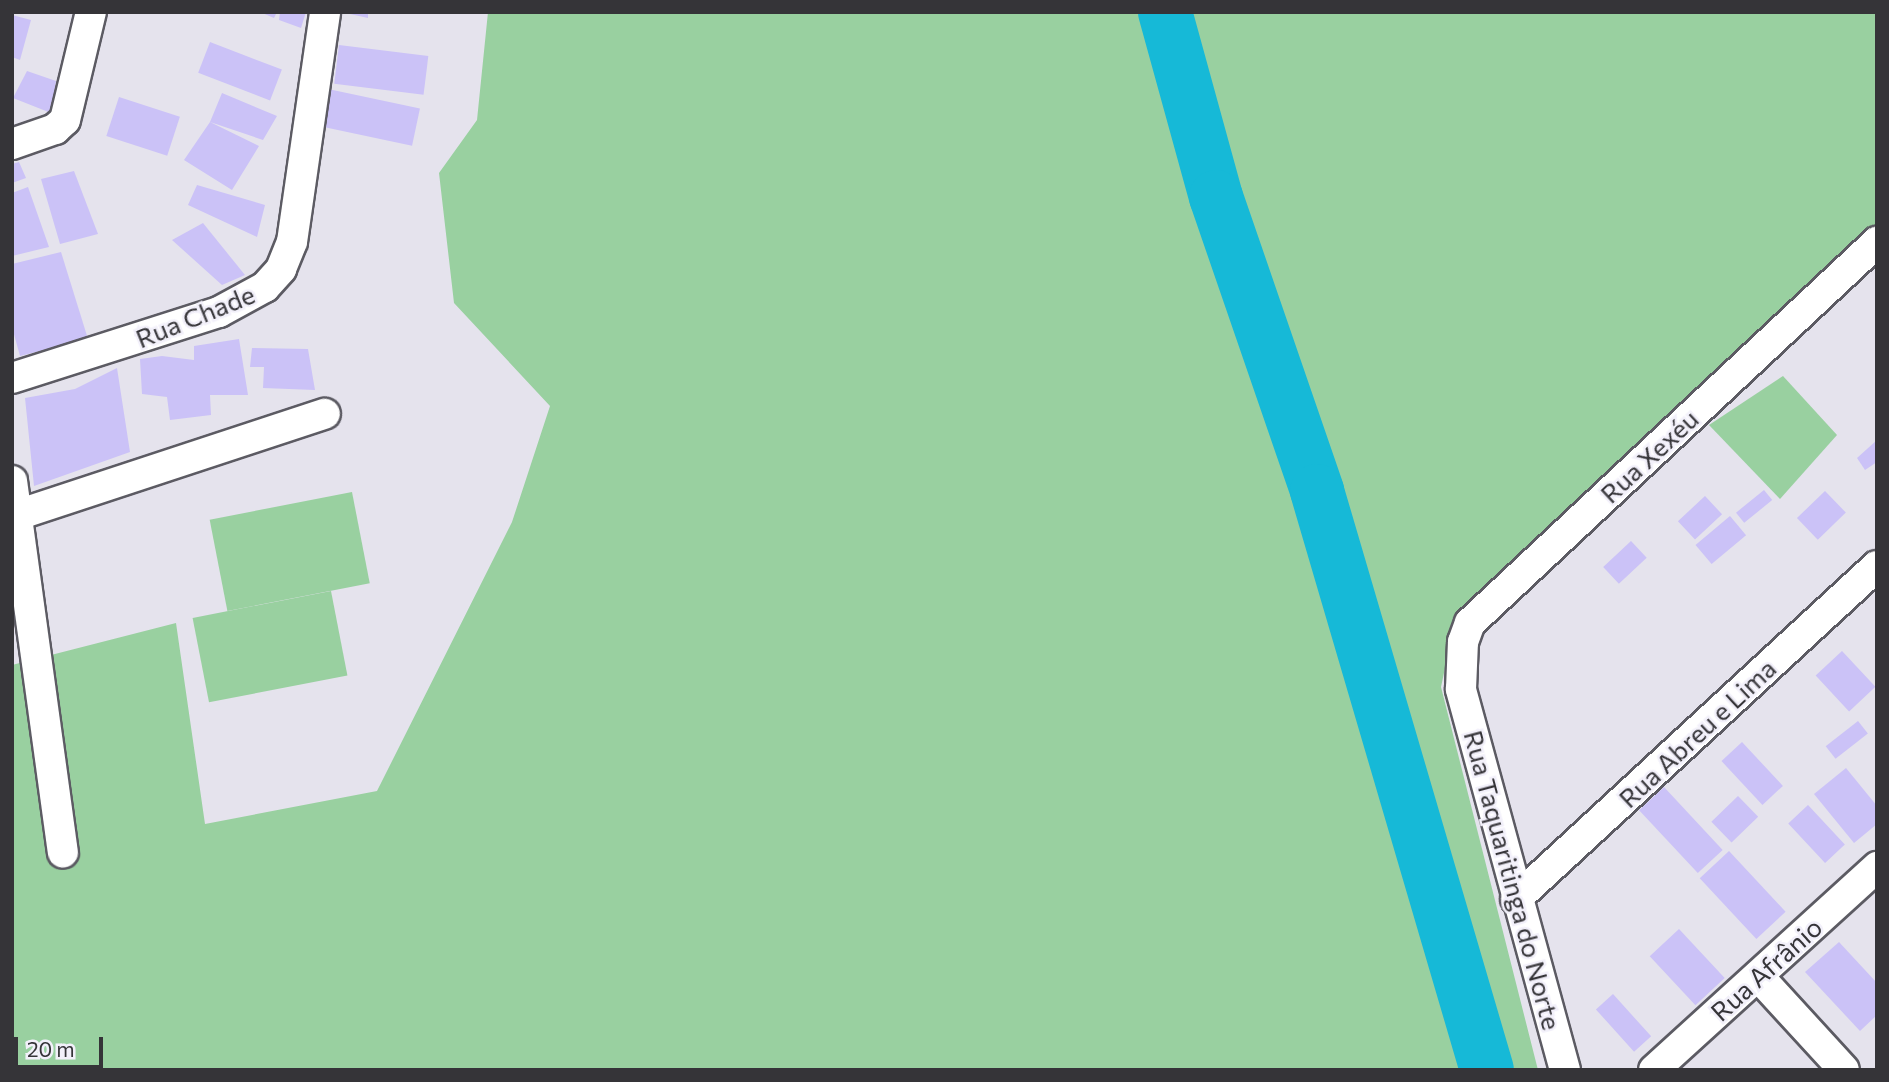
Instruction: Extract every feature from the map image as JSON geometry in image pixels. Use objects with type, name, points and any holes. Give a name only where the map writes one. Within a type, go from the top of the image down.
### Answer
[{"type":"street","points":[[12,144],[55,130],[65,120],[91,12]]},
{"type":"street","name":"Rua Chade","points":[[12,378],[219,312],[247,300],[273,278],[292,242],[326,12]]},
{"type":"street","name":"Rua Xexéu","points":[[1461,689],[1463,642],[1470,623],[1877,242]]},
{"type":"street","points":[[17,515],[325,414]]},
{"type":"street","points":[[12,481],[63,853]]},
{"type":"street","name":"Rua Abreu e Lima","points":[[1516,899],[1877,566]]},
{"type":"street","name":"Rua Taquaritinga do Norte","points":[[1461,689],[1516,899],[1565,1070]]},
{"type":"street","name":"Rua Afrânio","points":[[1654,1070],[1877,867]]},
{"type":"street","points":[[1758,976],[1844,1070]]},
{"type":"green space","points":[[488,12],[1877,12],[1877,232],[1451,640],[1441,687],[1538,1070],[12,1070],[12,665],[176,623],[205,824],[377,791],[512,522],[550,406],[454,303],[439,173],[477,120]]},
{"type":"green space","points":[[1783,376],[1837,435],[1780,499],[1709,425]]},
{"type":"green space","points":[[352,492],[370,583],[227,611],[210,520]]},
{"type":"green space","points":[[331,591],[347,675],[209,702],[193,618]]},
{"type":"building","points":[[260,12],[277,12],[274,18]]},
{"type":"building","points":[[280,12],[306,12],[301,28],[279,20]]},
{"type":"building","points":[[341,12],[368,12],[368,18]]},
{"type":"building","points":[[12,15],[31,20],[20,60],[12,57]]},
{"type":"building","points":[[210,42],[282,70],[270,100],[198,73]]},
{"type":"building","points":[[339,45],[428,56],[424,95],[334,84]]},
{"type":"building","points":[[27,71],[56,81],[51,113],[13,98]]},
{"type":"building","points":[[328,89],[420,109],[412,146],[320,126]]},
{"type":"building","points":[[222,93],[277,116],[263,140],[210,122]]},
{"type":"building","points":[[119,97],[180,117],[167,156],[106,136]]},
{"type":"building","points":[[210,122],[259,146],[232,190],[184,160]]},
{"type":"building","points":[[19,162],[26,178],[12,183],[12,164]]},
{"type":"building","points":[[74,171],[98,234],[60,244],[41,179]]},
{"type":"building","points":[[197,185],[265,205],[257,237],[188,205]]},
{"type":"building","points":[[28,187],[49,247],[12,256],[12,193]]},
{"type":"building","points":[[203,223],[245,275],[222,285],[172,240]]},
{"type":"building","points":[[61,252],[88,339],[20,356],[12,327],[12,264]]},
{"type":"building","points":[[239,339],[248,395],[210,395],[211,415],[170,420],[167,397],[142,394],[140,359],[162,356],[194,360],[194,346]]},
{"type":"building","points":[[252,348],[308,349],[315,390],[263,388],[264,367],[250,367]]},
{"type":"building","points":[[117,368],[130,452],[34,486],[25,398],[75,389]]},
{"type":"building","points":[[1877,440],[1877,462],[1865,470],[1857,458]]},
{"type":"building","points":[[1764,490],[1772,500],[1744,523],[1736,513]]},
{"type":"building","points":[[1825,491],[1846,513],[1818,540],[1797,518]]},
{"type":"building","points":[[1705,496],[1722,514],[1695,540],[1678,521]]},
{"type":"building","points":[[1730,516],[1746,535],[1712,564],[1696,545]]},
{"type":"building","points":[[1631,541],[1647,558],[1619,584],[1603,567]]},
{"type":"building","points":[[1842,651],[1875,687],[1849,711],[1816,676]]},
{"type":"building","points":[[1858,721],[1868,734],[1836,759],[1826,746]]},
{"type":"building","points":[[1742,742],[1783,786],[1762,805],[1722,761]]},
{"type":"building","points":[[1846,768],[1877,806],[1877,824],[1854,843],[1814,794]]},
{"type":"building","points":[[1664,787],[1723,850],[1698,873],[1639,810]]},
{"type":"building","points":[[1738,796],[1758,817],[1732,843],[1711,822]]},
{"type":"building","points":[[1808,805],[1845,844],[1825,863],[1788,823]]},
{"type":"building","points":[[1729,851],[1786,912],[1756,939],[1700,878]]},
{"type":"building","points":[[1679,929],[1725,978],[1695,1005],[1650,956]]},
{"type":"building","points":[[1839,942],[1877,983],[1877,1015],[1860,1031],[1805,972]]},
{"type":"building","points":[[1613,994],[1651,1036],[1634,1052],[1596,1009]]},
{"type":"waterway","points":[[1165,12],[1216,197],[1317,491],[1487,1070]]}]
